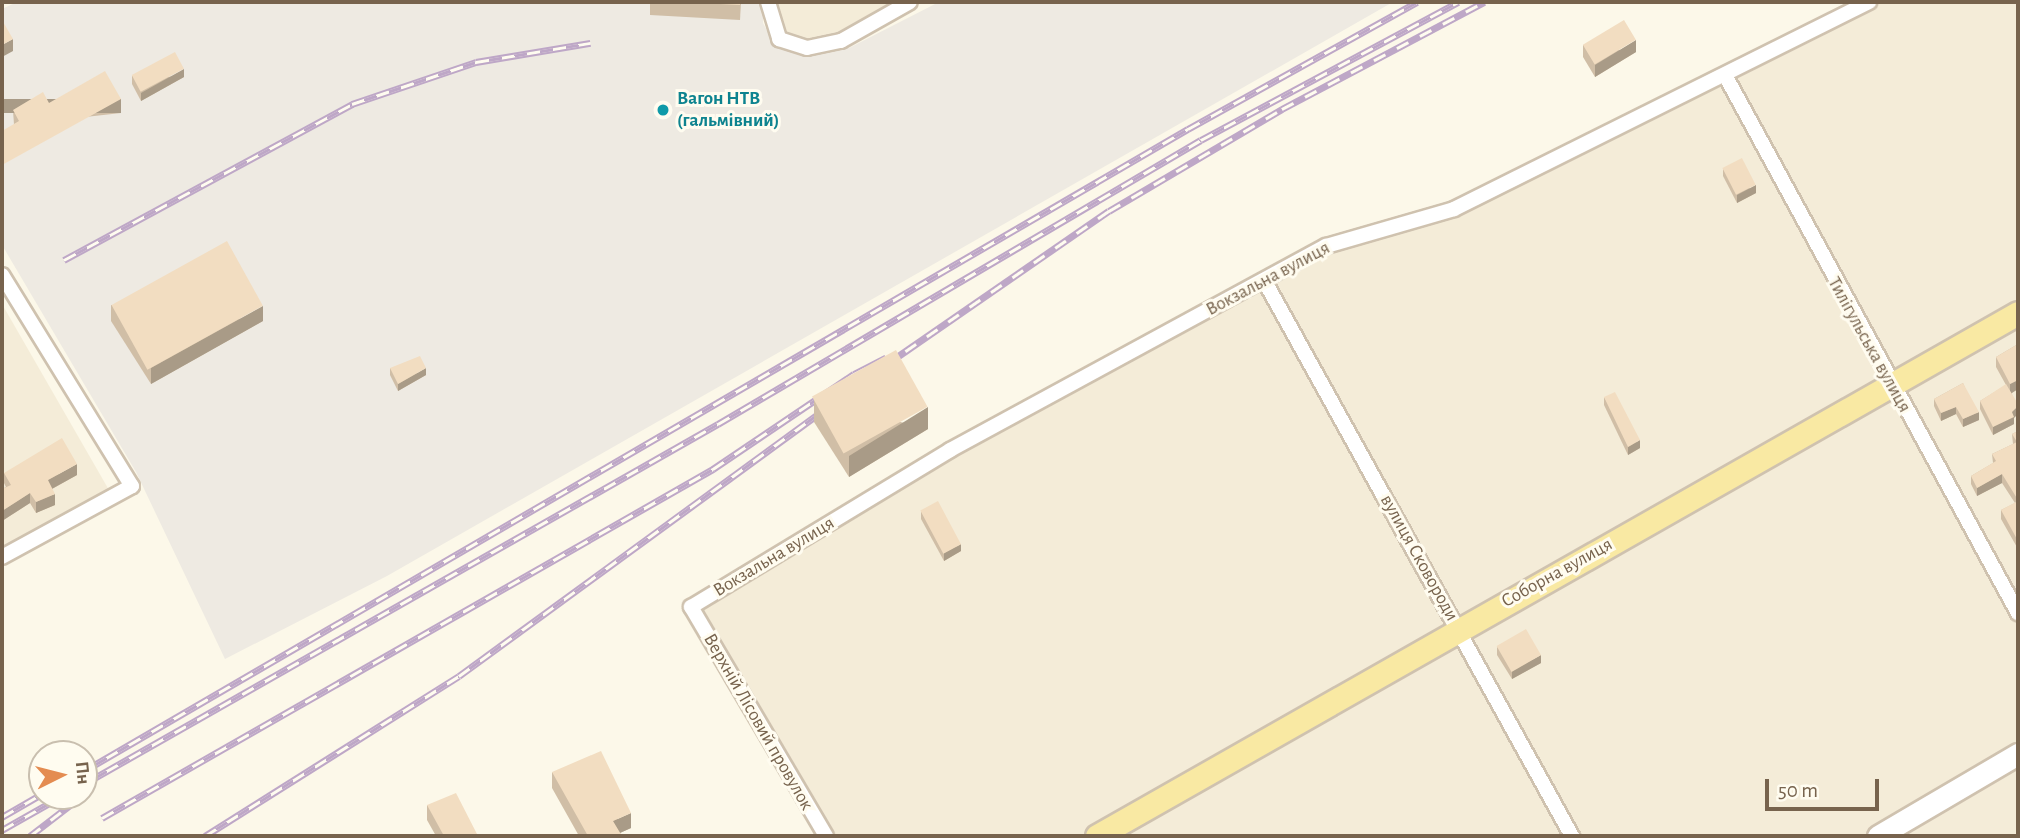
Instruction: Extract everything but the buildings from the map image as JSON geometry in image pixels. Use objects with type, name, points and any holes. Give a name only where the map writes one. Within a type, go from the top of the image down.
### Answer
[{"type":"main road","name":"Соборна вулиця","points":[[1097,836],[1458,628],[2018,313]]},
{"type":"street","points":[[768,2],[779,38],[807,48],[841,41],[910,2]]},
{"type":"street","name":"Вокзальна вулиця","points":[[691,607],[950,450],[1326,246],[1454,209],[1868,2]]},
{"type":"street","name":"Тилігульська вулиця","points":[[1725,75],[1891,385],[2018,614]]},
{"type":"street","points":[[2,275],[132,486],[2,557]]},
{"type":"street","name":"вулиця Сковороди","points":[[1264,280],[1572,836]]},
{"type":"street","name":"Верхній Лісовий провулок","points":[[691,607],[826,836]]},
{"type":"street","points":[[1884,835],[2018,754]]},
{"type":"shaded area","points":[[17,2],[763,2],[763,23],[773,42],[800,51],[849,48],[939,2],[1393,2],[387,576],[225,659],[136,472],[2,245],[2,9]]},
{"type":"shaded area","points":[[768,2],[912,2],[841,41],[779,39]]},
{"type":"shaded area","points":[[1869,2],[2018,2],[2018,836],[826,836],[691,607],[1326,246],[1454,209]]},
{"type":"shaded area","points":[[2,304],[113,497],[2,556]]},
{"type":"railway","points":[[98,763],[1188,129],[1417,2]]},
{"type":"railway","points":[[98,776],[718,424],[1201,140],[1458,2]]},
{"type":"railway","points":[[884,366],[1109,211],[1282,109],[1484,2]]},
{"type":"railway","points":[[64,260],[352,104],[476,62],[590,43]]},
{"type":"railway","points":[[102,818],[713,469],[854,374],[886,358]]},
{"type":"railway","points":[[205,836],[459,676],[830,405]]},
{"type":"railway","points":[[2,817],[28,802]]},
{"type":"railway","points":[[2,830],[37,810]]},
{"type":"railway","points":[[30,836],[64,810]]},
{"type":"place","name":"Вагон НТВ (гальмівний)","points":[[663,110]]}]
